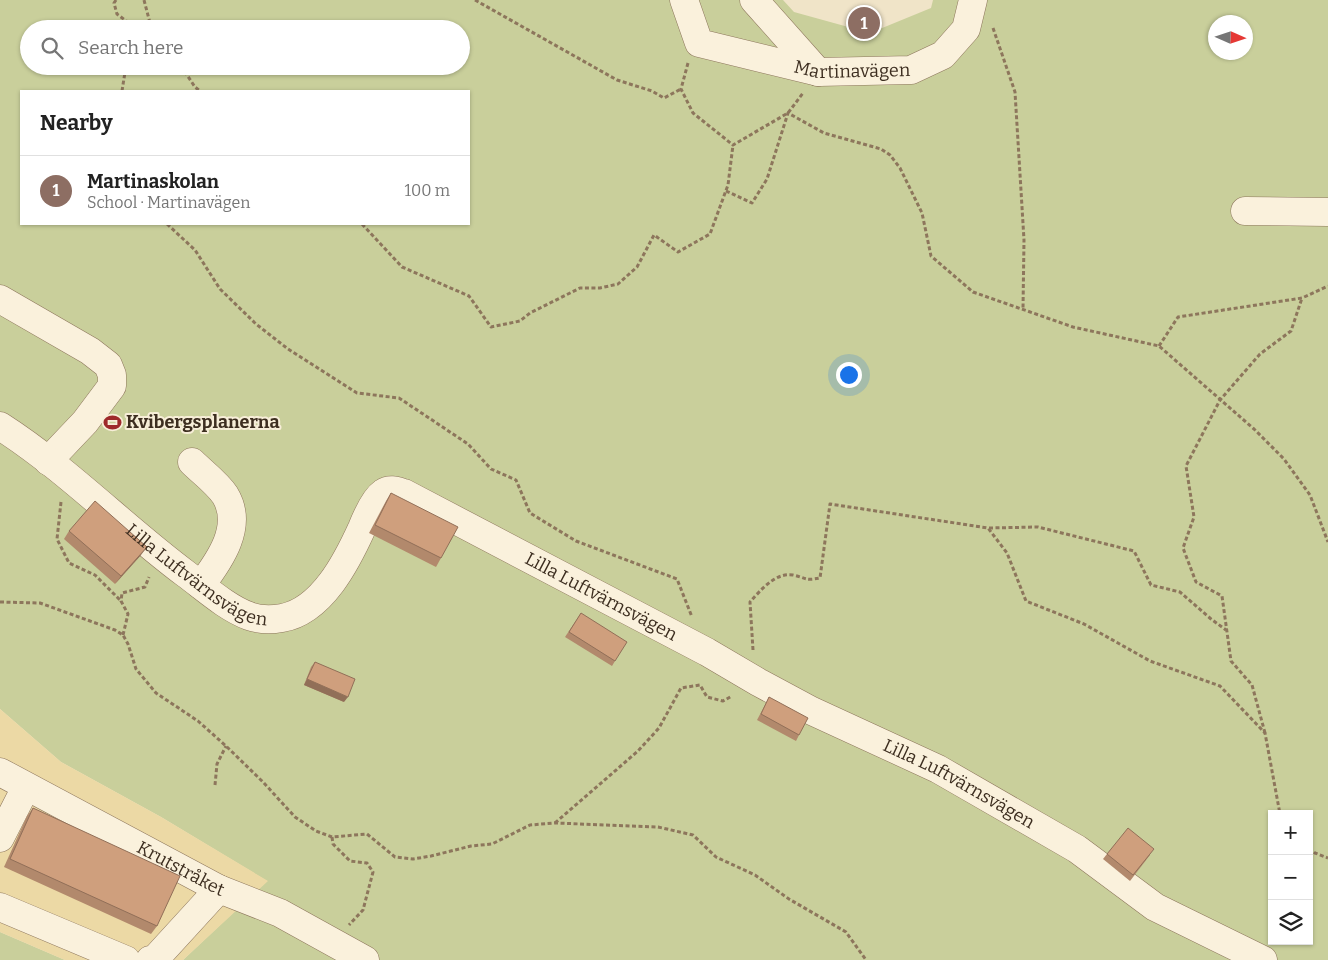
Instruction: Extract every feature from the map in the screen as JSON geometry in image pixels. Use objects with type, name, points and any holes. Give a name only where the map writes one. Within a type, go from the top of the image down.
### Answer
[{"type":"street","points":[[684,0],[699,43]]},
{"type":"street","points":[[754,0],[818,72]]},
{"type":"street","name":"Martinavägen","points":[[699,43],[818,72],[910,70],[943,55],[980,10]]},
{"type":"street","points":[[1245,211],[1328,212]]},
{"type":"street","points":[[0,299],[90,351],[108,365],[112,375],[112,386],[85,422],[57,468]]},
{"type":"street","name":"Lilla Luftvärnsvägen","points":[[0,426],[26,443],[158,553],[208,591],[248,616],[266,620],[284,618],[305,609],[331,584],[354,544],[370,510],[382,493],[392,489],[404,493],[707,652],[812,711],[938,769],[1077,850],[1155,907],[1263,960]]},
{"type":"street","points":[[192,462],[224,493],[231,507],[232,528],[208,591]]},
{"type":"street","name":"Krutstråket","points":[[0,772],[219,889],[280,913],[365,960]]},
{"type":"street","points":[[0,838],[26,787]]},
{"type":"street","points":[[150,960],[155,959],[219,889]]},
{"type":"street","points":[[0,907],[126,960]]},
{"type":"path","points":[[116,0],[114,3],[117,14],[126,20]]},
{"type":"path","points":[[144,0],[149,20]]},
{"type":"path","points":[[475,0],[617,80],[652,91],[664,98],[681,89]]},
{"type":"path","points":[[980,10],[993,28],[1015,92],[1024,240],[1023,309]]},
{"type":"path","points":[[699,43],[685,68],[681,89],[694,113],[733,145]]},
{"type":"path","points":[[726,191],[752,203],[767,179],[788,113],[818,72]]},
{"type":"path","points":[[122,90],[125,75]]},
{"type":"path","points":[[187,75],[199,90]]},
{"type":"path","points":[[733,145],[788,113]]},
{"type":"path","points":[[788,113],[824,133],[881,150],[890,155],[900,168],[922,213],[931,256],[973,292],[1073,328],[1159,346],[1254,429],[1284,459],[1310,495],[1328,542]]},
{"type":"path","points":[[363,225],[402,267],[469,296],[491,327],[520,321],[530,313],[580,288],[600,288],[618,284],[636,267],[654,235],[678,252],[710,234],[728,185],[733,145]]},
{"type":"path","points":[[168,225],[195,250],[220,289],[256,324],[288,349],[357,393],[399,398],[468,444],[491,469],[516,480],[530,513],[576,541],[677,579],[707,652]]},
{"type":"path","points":[[1159,346],[1178,317],[1302,298],[1328,286]]},
{"type":"path","points":[[1279,810],[1265,733],[1252,685],[1230,661],[1222,596],[1196,582],[1183,548],[1194,518],[1186,466],[1220,400],[1260,354],[1291,331],[1302,298]]},
{"type":"path","points":[[57,468],[62,501],[57,539],[69,563],[94,575],[121,602],[128,614],[123,635]]},
{"type":"path","points":[[555,822],[638,751],[659,728],[681,688],[700,685],[707,697],[723,701],[758,682],[752,638],[750,602],[770,581],[791,574],[808,581],[820,578],[830,504],[988,528],[1038,527],[1134,551],[1151,586],[1180,592],[1226,630]]},
{"type":"path","points":[[988,528],[1007,553],[1026,601],[1084,624],[1150,661],[1220,686],[1265,733]]},
{"type":"path","points":[[121,602],[122,593],[145,587],[158,553]]},
{"type":"path","points":[[0,602],[40,603],[115,630],[123,635],[136,669],[156,693],[198,721],[226,746],[263,782],[295,818],[332,837],[367,834],[395,857],[413,859],[471,846],[492,844],[530,825],[555,822],[658,827],[693,835],[716,858],[755,875],[789,899],[846,932],[866,960]]},
{"type":"path","points":[[215,785],[217,764],[226,746]]},
{"type":"path","points":[[332,837],[333,844],[350,861],[367,863],[373,872],[363,910],[333,942]]},
{"type":"path","points":[[1313,851],[1328,858]]},
{"type":"green space","points":[[0,0],[783,0],[794,12],[870,33],[931,8],[933,0],[1328,0],[1328,960],[183,960],[267,881],[161,817],[61,762],[0,709]]},
{"type":"green space","points":[[0,932],[65,960],[0,960]]},
{"type":"sand","points":[[0,709],[61,762],[161,817],[268,881],[183,960],[65,960],[0,932]]},
{"type":"building","points":[[391,493],[458,527],[441,558],[375,525]]},
{"type":"building","points":[[95,501],[147,547],[121,576],[69,531]]},
{"type":"building","points":[[581,613],[627,642],[615,661],[569,632]]},
{"type":"building","points":[[315,662],[355,679],[348,697],[307,679]]},
{"type":"building","points":[[769,697],[808,718],[799,735],[761,714]]},
{"type":"building","points":[[33,808],[180,876],[157,926],[10,859]]},
{"type":"building","points":[[1128,828],[1154,849],[1133,875],[1107,854]]},
{"type":"place","name":"Martinaskolan","points":[[864,23]]},
{"type":"place","name":"Kvibergsplanerna","points":[[112,422]]}]
